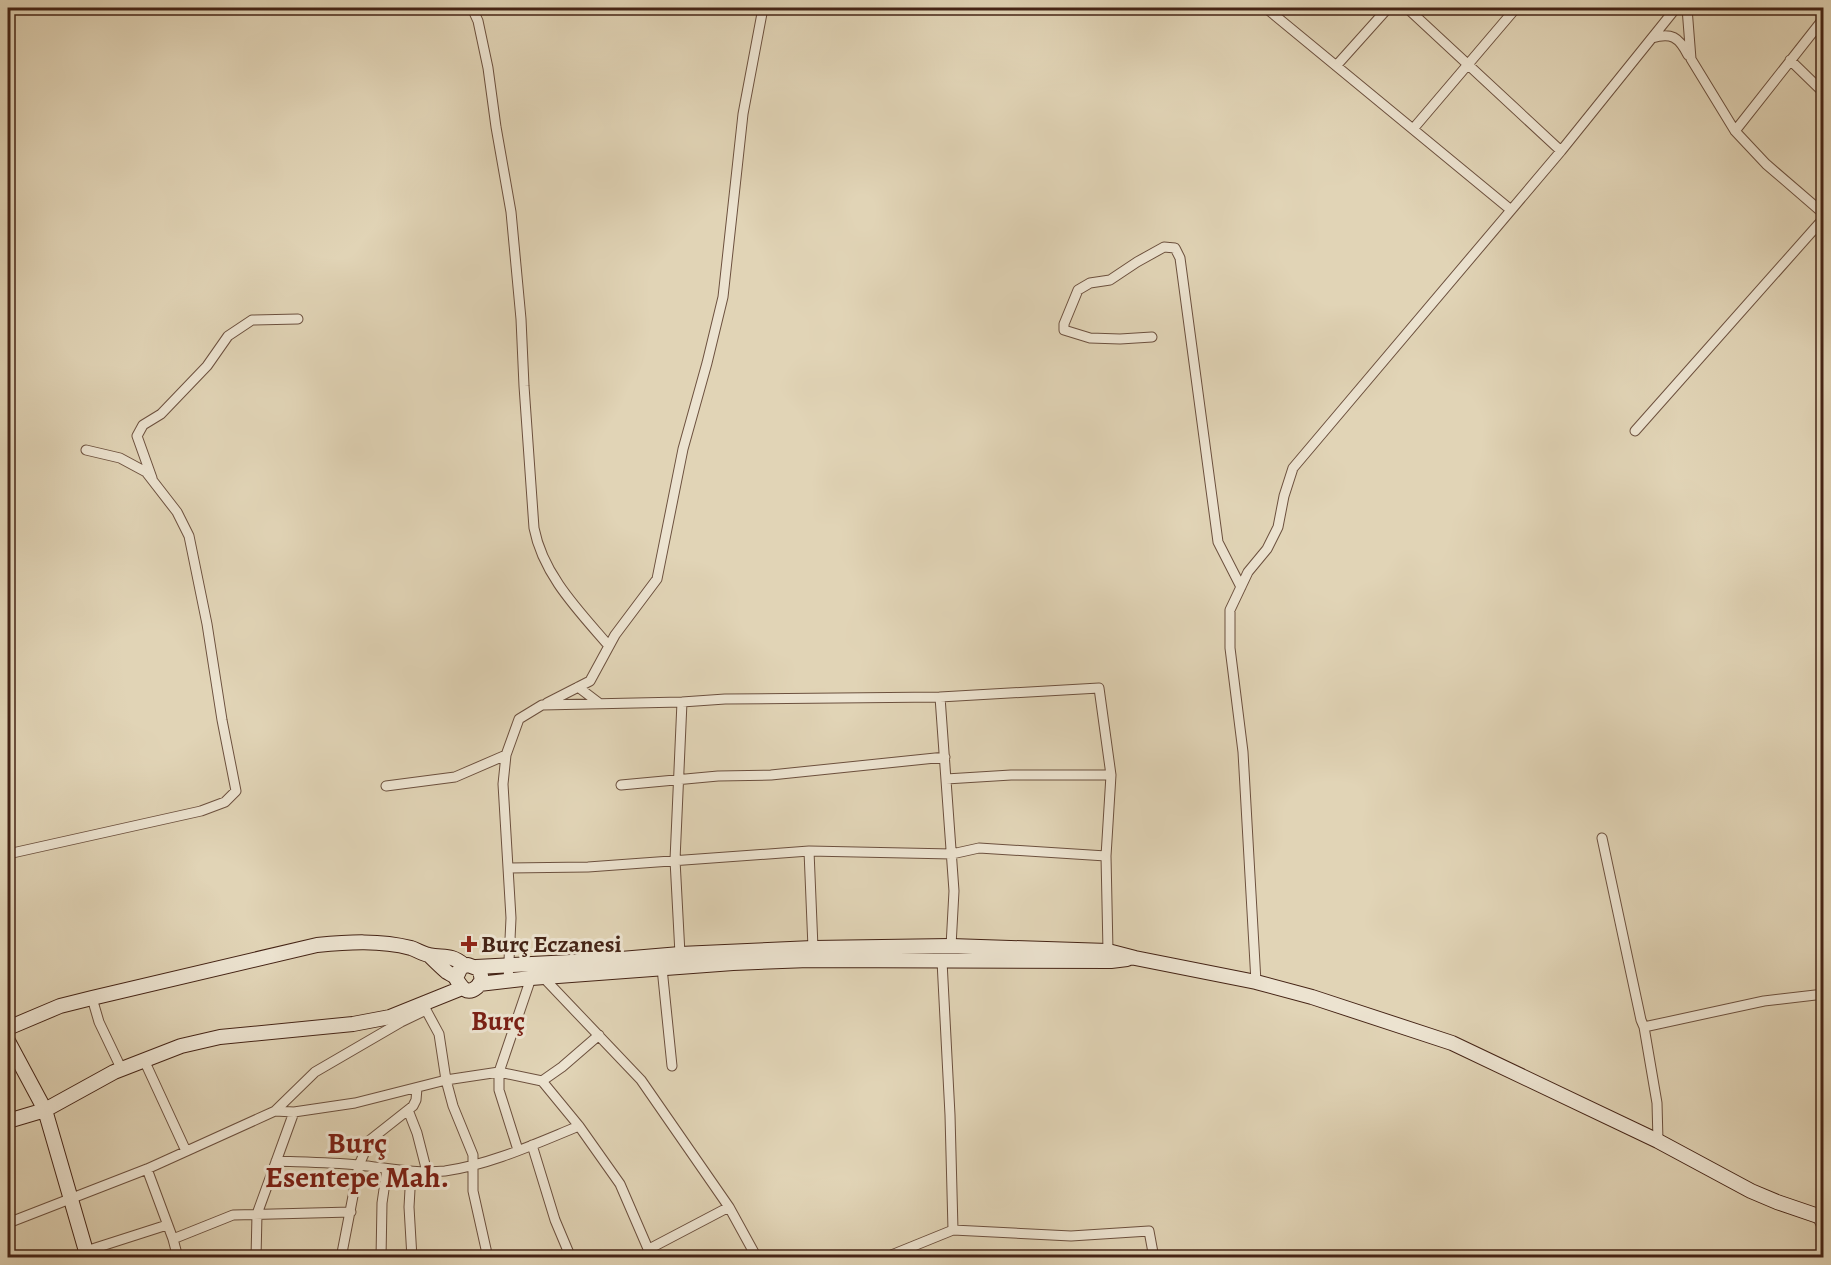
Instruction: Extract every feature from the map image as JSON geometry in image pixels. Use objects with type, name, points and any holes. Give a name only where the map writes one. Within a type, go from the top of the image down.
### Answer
[{"type":"main road","points":[[8,1028],[60,1006],[317,945],[347,942],[388,944],[412,948],[429,955],[452,958],[479,969],[482,977],[479,984]]},
{"type":"main road","points":[[459,983],[458,970],[470,966],[508,965],[535,973],[662,968],[798,960],[933,956],[951,946],[1108,951],[1256,982],[1312,997],[1452,1043],[1658,1141],[1751,1191],[1820,1217]]},
{"type":"main road","points":[[429,955],[469,990],[479,984],[508,982],[535,973],[680,954],[813,948],[933,956],[1111,961],[1135,958]]},
{"type":"main road","points":[[8,1121],[45,1110],[122,1068],[181,1046],[220,1037],[353,1024],[390,1017],[426,1007],[459,983]]},
{"type":"main road","points":[[8,1041],[45,1110],[87,1254]]},
{"type":"street","points":[[472,8],[478,21],[488,68],[511,212],[521,319],[524,398],[536,540],[562,590],[609,646]]},
{"type":"street","points":[[508,982],[511,918],[503,784],[506,755],[519,719],[590,681],[615,635],[657,579],[683,449],[723,297],[743,114],[763,8]]},
{"type":"street","points":[[1266,8],[1511,210]]},
{"type":"street","points":[[1336,66],[1388,8]]},
{"type":"street","points":[[1407,8],[1561,151]]},
{"type":"street","points":[[1413,129],[1516,8]]},
{"type":"street","points":[[1256,982],[1243,752],[1230,648],[1230,610],[1248,572],[1267,549],[1278,526],[1293,468],[1561,151],[1676,8]]},
{"type":"street","points":[[1687,8],[1691,59]]},
{"type":"street","points":[[1736,131],[1824,18]]},
{"type":"street","points":[[1635,431],[1824,216],[1766,164],[1736,131],[1678,39],[1664,34],[1652,38]]},
{"type":"street","points":[[1790,60],[1824,93]]},
{"type":"street","points":[[1152,337],[1090,338],[1064,330],[1064,324],[1078,290],[1090,283],[1110,280],[1164,247],[1175,248],[1180,258],[1218,542],[1241,587]]},
{"type":"street","points":[[154,483],[137,436],[143,425],[169,406],[207,366],[228,336],[252,320],[298,319]]},
{"type":"street","points":[[8,854],[201,811],[225,802],[236,791],[189,536],[177,512],[146,472],[120,458],[86,450]]},
{"type":"street","points":[[578,687],[600,703]]},
{"type":"street","points":[[542,705],[725,699],[940,697],[1099,688],[1111,775],[1106,856],[1108,951]]},
{"type":"street","points":[[940,697],[954,891],[951,946]]},
{"type":"street","points":[[680,954],[675,860],[682,702]]},
{"type":"street","points":[[386,786],[455,777],[506,755]]},
{"type":"street","points":[[621,785],[718,776],[771,775],[945,757]]},
{"type":"street","points":[[946,779],[1011,775],[1111,775]]},
{"type":"street","points":[[1602,838],[1644,1027],[1657,1103],[1658,1141]]},
{"type":"street","points":[[508,867],[588,867],[809,851],[952,854],[979,848],[1106,856]]},
{"type":"street","points":[[809,851],[813,948]]},
{"type":"street","points":[[933,956],[950,1115],[953,1230]]},
{"type":"street","points":[[662,968],[672,1066]]},
{"type":"street","points":[[518,1150],[499,1089],[499,1072],[535,973],[642,1080],[729,1207],[757,1257]]},
{"type":"street","points":[[1644,1027],[1764,1001],[1824,994]]},
{"type":"street","points":[[92,998],[99,1022],[122,1068]]},
{"type":"street","points":[[8,1223],[147,1169],[275,1111],[315,1072],[426,1007],[439,1035],[446,1080],[453,1106],[473,1155],[473,1191],[488,1257]]},
{"type":"street","points":[[542,1081],[599,1035]]},
{"type":"street","points":[[144,1060],[186,1151]]},
{"type":"street","points":[[275,1111],[294,1112],[355,1103],[446,1080],[499,1072],[542,1081],[579,1126],[620,1184],[650,1253],[729,1207]]},
{"type":"street","points":[[341,1257],[359,1165],[370,1140],[408,1110],[416,1100],[417,1088]]},
{"type":"street","points":[[408,1110],[417,1133],[427,1172]]},
{"type":"street","points":[[256,1257],[256,1214],[294,1112]]},
{"type":"street","points":[[276,1161],[359,1165],[427,1172],[473,1165],[579,1126]]},
{"type":"street","points":[[532,1145],[555,1220],[571,1257]]},
{"type":"street","points":[[147,1169],[178,1257]]},
{"type":"street","points":[[381,1257],[382,1203],[387,1169]]},
{"type":"street","points":[[411,1172],[409,1207],[412,1257]]},
{"type":"street","points":[[173,1239],[233,1215],[351,1212]]},
{"type":"street","points":[[1820,1217],[1824,1231]]},
{"type":"street","points":[[87,1254],[167,1224]]},
{"type":"street","points":[[884,1257],[953,1230],[1071,1236],[1149,1231],[1154,1257]]},
{"type":"place","name":"Burç Eczanesi","points":[[469,944]]},
{"type":"district","name":"Burç","points":[[498,1021]]},
{"type":"district","name":"Burç Esentepe Mah.","points":[[357,1160]]}]
